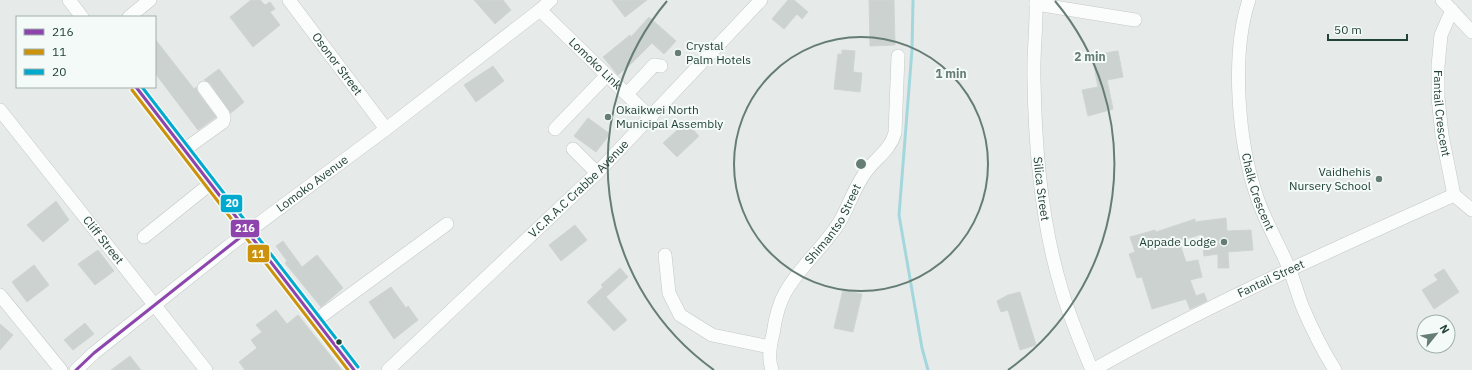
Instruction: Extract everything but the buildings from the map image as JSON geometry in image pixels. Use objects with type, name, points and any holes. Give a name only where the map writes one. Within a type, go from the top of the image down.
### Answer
[{"type":"street","points":[[69,0],[81,16]]},
{"type":"street","points":[[130,16],[150,0]]},
{"type":"street","name":"Osonor Street","points":[[289,0],[386,129]]},
{"type":"street","name":"Lomoko Avenue","points":[[76,370],[94,353],[247,232],[386,129],[552,0]]},
{"type":"street","name":"V.C.R.A.C Crabbe Avenue","points":[[388,370],[597,173],[651,118],[761,0]]},
{"type":"street","name":"Chalk Crescent","points":[[1249,0],[1240,43],[1239,83],[1242,128],[1248,166],[1256,195],[1267,223],[1290,270],[1303,308],[1315,334],[1335,370]]},
{"type":"street","points":[[1442,0],[1472,32]]},
{"type":"street","points":[[1036,2],[1135,20]]},
{"type":"street","name":"Silica Street","points":[[1036,2],[1034,79],[1038,163],[1044,212],[1062,290],[1076,331],[1092,370]]},
{"type":"street","name":"Lomoko Link","points":[[540,10],[651,118]]},
{"type":"street","name":"Fantail Crescent","points":[[1452,10],[1441,35],[1438,81],[1442,135],[1454,195]]},
{"type":"street","name":"Shimantso Street","points":[[772,370],[770,347],[776,314],[784,293],[826,241],[839,222],[862,176],[892,143],[895,133],[898,56]]},
{"type":"street","points":[[627,94],[654,65],[661,66]]},
{"type":"street","points":[[555,129],[607,75]]},
{"type":"street","points":[[137,88],[354,370]]},
{"type":"street","points":[[184,150],[223,122],[223,114],[204,88]]},
{"type":"street","name":"Cliff Street","points":[[0,110],[206,370]]},
{"type":"street","points":[[573,149],[597,173]]},
{"type":"street","points":[[144,237],[210,184]]},
{"type":"street","points":[[1454,195],[1472,210]]},
{"type":"street","name":"Fantail Street","points":[[1092,370],[1196,314],[1454,195]]},
{"type":"street","points":[[316,320],[447,224]]},
{"type":"street","points":[[665,255],[669,293],[680,315],[712,335],[770,347]]},
{"type":"street","points":[[0,295],[60,370]]},
{"type":"waterway","points":[[913,0],[912,50],[899,215],[922,348],[928,370]]},
{"type":"transit line","name":"216","points":[[137,88],[354,370]]},
{"type":"transit line","name":"20","points":[[143,88],[358,367]]},
{"type":"transit line","name":"11","points":[[132,90],[348,370]]},
{"type":"transit line","name":"216","points":[[76,370],[94,353],[247,232]]},
{"type":"place","name":"Crystal Palm Hotels","points":[[678,53]]},
{"type":"place","name":"Okaikwei North Municipal Assembly","points":[[608,117]]},
{"type":"place","name":"Vaidhehis Nursery School","points":[[1379,179]]},
{"type":"place","name":"Appade Lodge","points":[[1224,242]]}]
